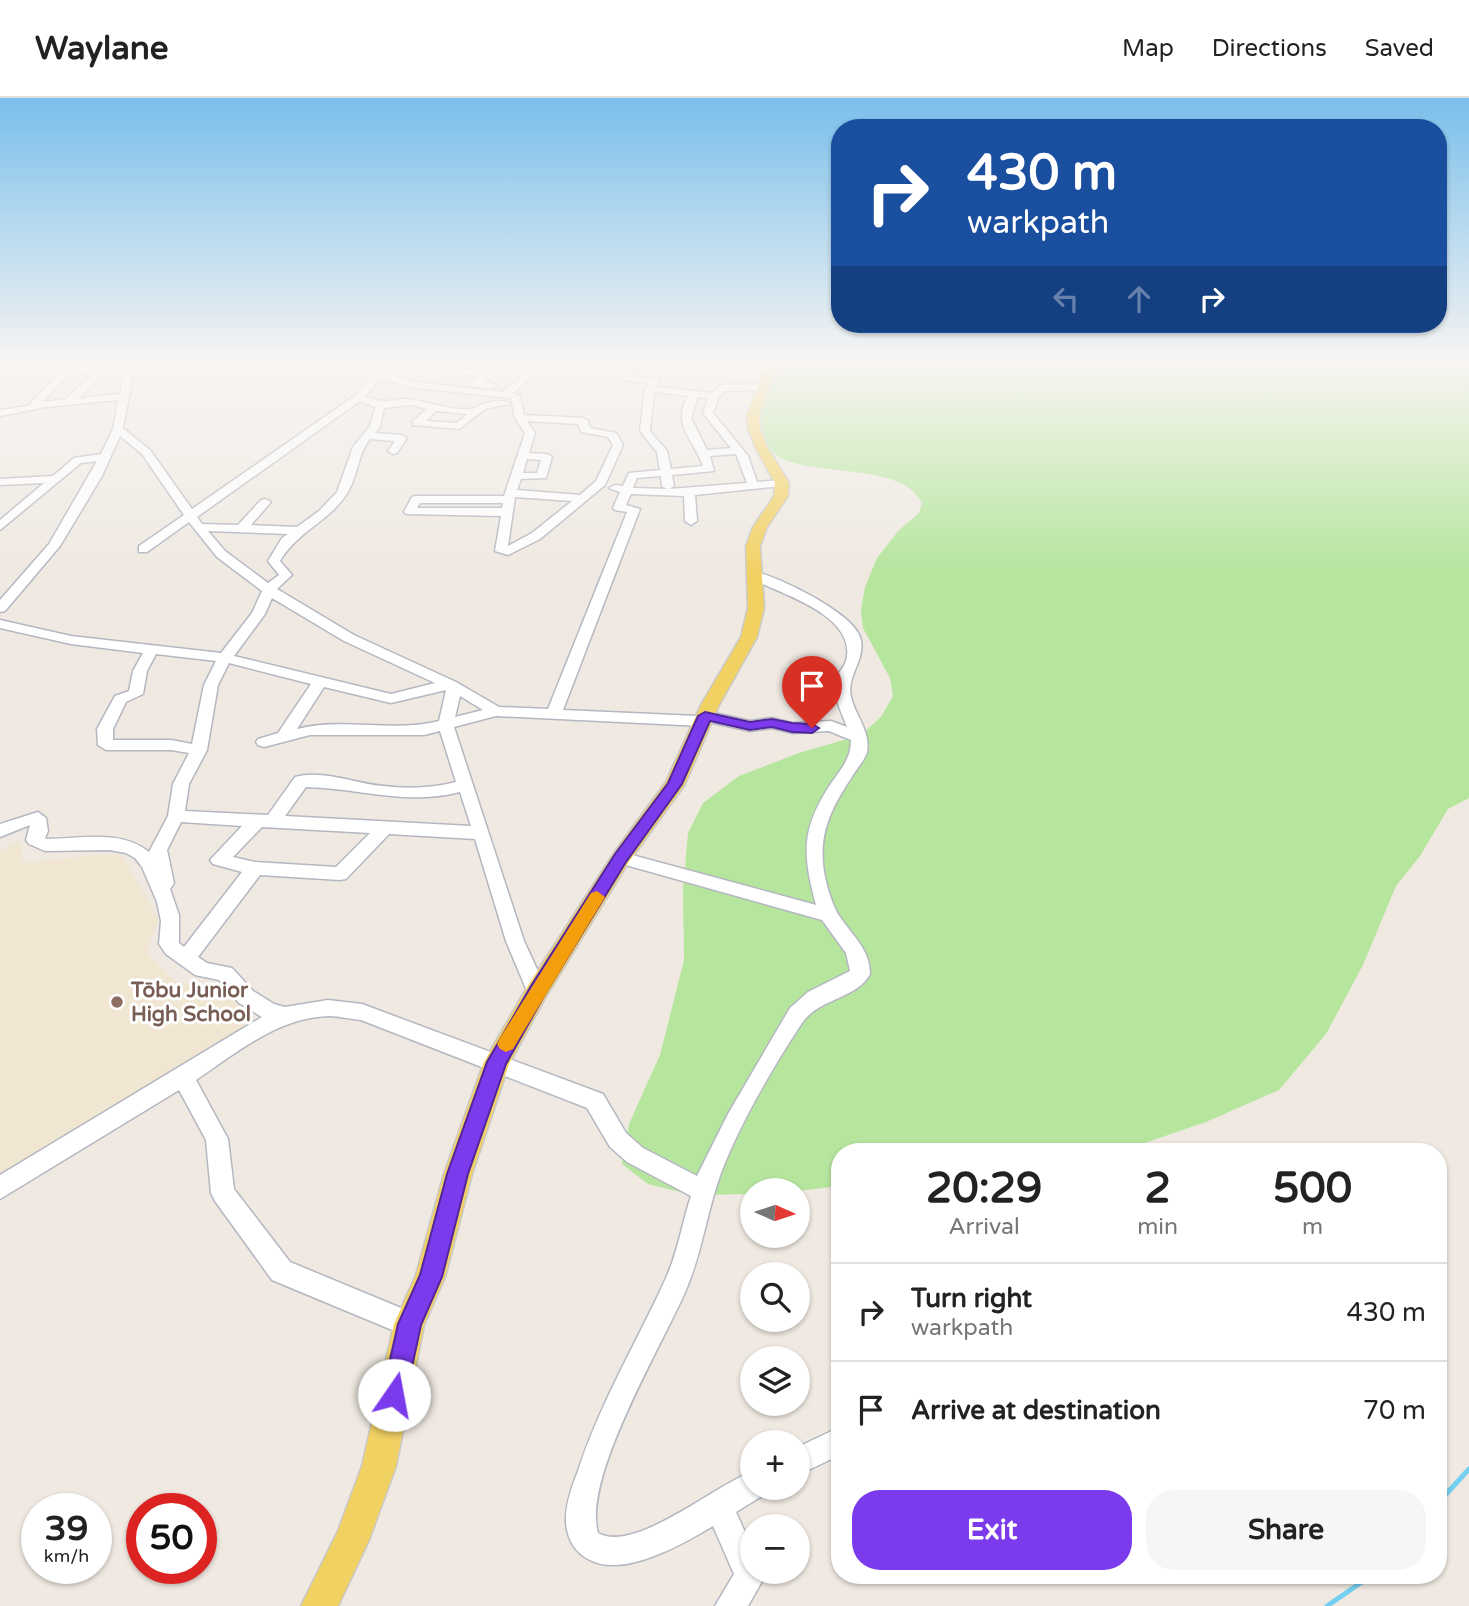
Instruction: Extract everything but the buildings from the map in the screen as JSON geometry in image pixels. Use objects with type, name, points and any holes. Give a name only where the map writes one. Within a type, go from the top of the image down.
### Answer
[{"type":"main road","points":[[319,1606],[352,1540],[379,1466],[409,1324],[430,1277],[458,1174],[497,1062],[537,991],[621,858],[675,784],[704,719],[748,636],[756,608],[757,576],[753,546],[760,527],[781,496],[782,484],[756,432]]},
{"type":"street","points":[[0,608],[6,595],[54,546],[106,457],[117,432]]},
{"type":"street","points":[[122,432],[146,452],[198,527],[221,554],[290,606],[496,711]]},
{"type":"street","points":[[143,549],[308,432]]},
{"type":"street","points":[[161,888],[166,883],[158,850],[176,816],[181,784],[199,750],[211,685],[225,659],[258,614],[269,590],[286,575],[274,561],[279,549],[323,514],[342,493],[358,447],[371,432]]},
{"type":"street","points":[[530,432],[509,502],[501,551],[508,551],[536,537],[579,498],[601,483],[618,444],[612,435],[600,432]]},
{"type":"street","points":[[646,432],[662,451],[669,491]]},
{"type":"street","points":[[553,715],[634,509],[619,508],[633,475],[710,469],[693,432]]},
{"type":"street","points":[[724,432],[739,451],[753,485]]},
{"type":"street","points":[[368,436],[402,438],[393,451]]},
{"type":"street","points":[[704,453],[739,451]]},
{"type":"street","points":[[517,476],[542,476],[547,457],[524,456]]},
{"type":"street","points":[[2,522],[78,460],[106,457]]},
{"type":"street","points":[[0,482],[55,479]]},
{"type":"street","points":[[601,483],[636,492],[782,484]]},
{"type":"street","points":[[690,491],[691,521]]},
{"type":"street","points":[[509,502],[416,499],[410,512],[579,498]]},
{"type":"street","points":[[243,527],[265,502]]},
{"type":"street","points":[[198,527],[302,531]]},
{"type":"street","points":[[740,1493],[645,1546],[623,1551],[598,1550],[585,1541],[580,1525],[589,1479],[606,1429],[677,1282],[703,1191],[716,1157],[797,1014],[815,998],[851,982],[860,974],[855,950],[828,915],[814,864],[815,831],[824,806],[859,754],[859,737],[844,696],[843,680],[853,661],[854,639],[845,624],[831,612],[805,602],[757,576]]},
{"type":"street","points":[[0,624],[38,634],[151,652],[225,659],[391,699],[425,689],[452,687]]},
{"type":"street","points":[[151,652],[142,662],[136,694],[120,699],[106,729],[106,745],[171,745],[199,750]]},
{"type":"street","points":[[284,736],[320,681]]},
{"type":"street","points":[[452,687],[447,723],[454,756],[482,833],[514,940],[537,991]]},
{"type":"street","points":[[264,742],[310,730],[424,730],[496,711],[704,719],[750,726],[772,723],[792,728],[831,726],[859,737]]},
{"type":"street","points":[[383,830],[340,874],[255,867],[219,860],[266,820],[302,781],[333,782],[384,792],[438,792],[465,785]]},
{"type":"street","points":[[176,816],[383,830],[482,833]]},
{"type":"street","points":[[0,831],[32,817],[38,818],[39,831],[35,840],[45,845],[113,843],[140,852],[170,905],[173,921],[169,944],[202,970],[225,974],[246,997],[269,1011],[285,1015]]},
{"type":"street","points":[[621,858],[828,915]]},
{"type":"street","points":[[186,958],[255,867]]},
{"type":"street","points":[[0,1188],[183,1077],[256,1029],[285,1015],[328,1008],[362,1012],[595,1101],[618,1140],[635,1155],[703,1191]]},
{"type":"street","points":[[183,1077],[217,1139],[223,1193],[281,1271],[409,1324]]},
{"type":"street","points":[[810,1455],[831,1445]]},
{"type":"street","points":[[718,1505],[750,1576],[730,1606]]},
{"type":"shaded area","name":"Tōbu Junior High School","points":[[20,841],[23,863],[106,854],[122,855],[159,920],[148,946],[149,955],[176,982],[220,986],[248,1017],[240,1031],[0,1177],[0,851]]},
{"type":"green space","points":[[764,432],[1469,432],[1469,798],[1448,809],[1420,856],[1396,886],[1363,965],[1326,1034],[1279,1090],[1206,1122],[1144,1143],[831,1143],[831,1187],[810,1190],[810,1178],[740,1178],[740,1194],[692,1195],[648,1184],[622,1164],[629,1124],[660,1055],[684,960],[683,890],[688,833],[703,803],[739,776],[799,753],[861,735],[881,717],[893,696],[890,678],[863,628],[861,610],[865,587],[877,558],[899,530],[919,513],[922,503],[910,489],[892,480],[870,474],[799,464],[780,458],[768,447]]},
{"type":"waterway","points":[[1447,1493],[1469,1469]]},
{"type":"waterway","points":[[1327,1606],[1359,1584]]},
{"type":"slow traffic","points":[[506,1044],[597,897]]},
{"type":"place","name":"Tōbu Junior High School","points":[[117,1002]]},
{"type":"route","points":[[394,1395],[409,1324],[430,1277],[458,1174],[481,1115],[497,1062],[537,991],[621,858],[675,784],[705,716],[750,726],[772,723],[792,728],[812,728]]}]
